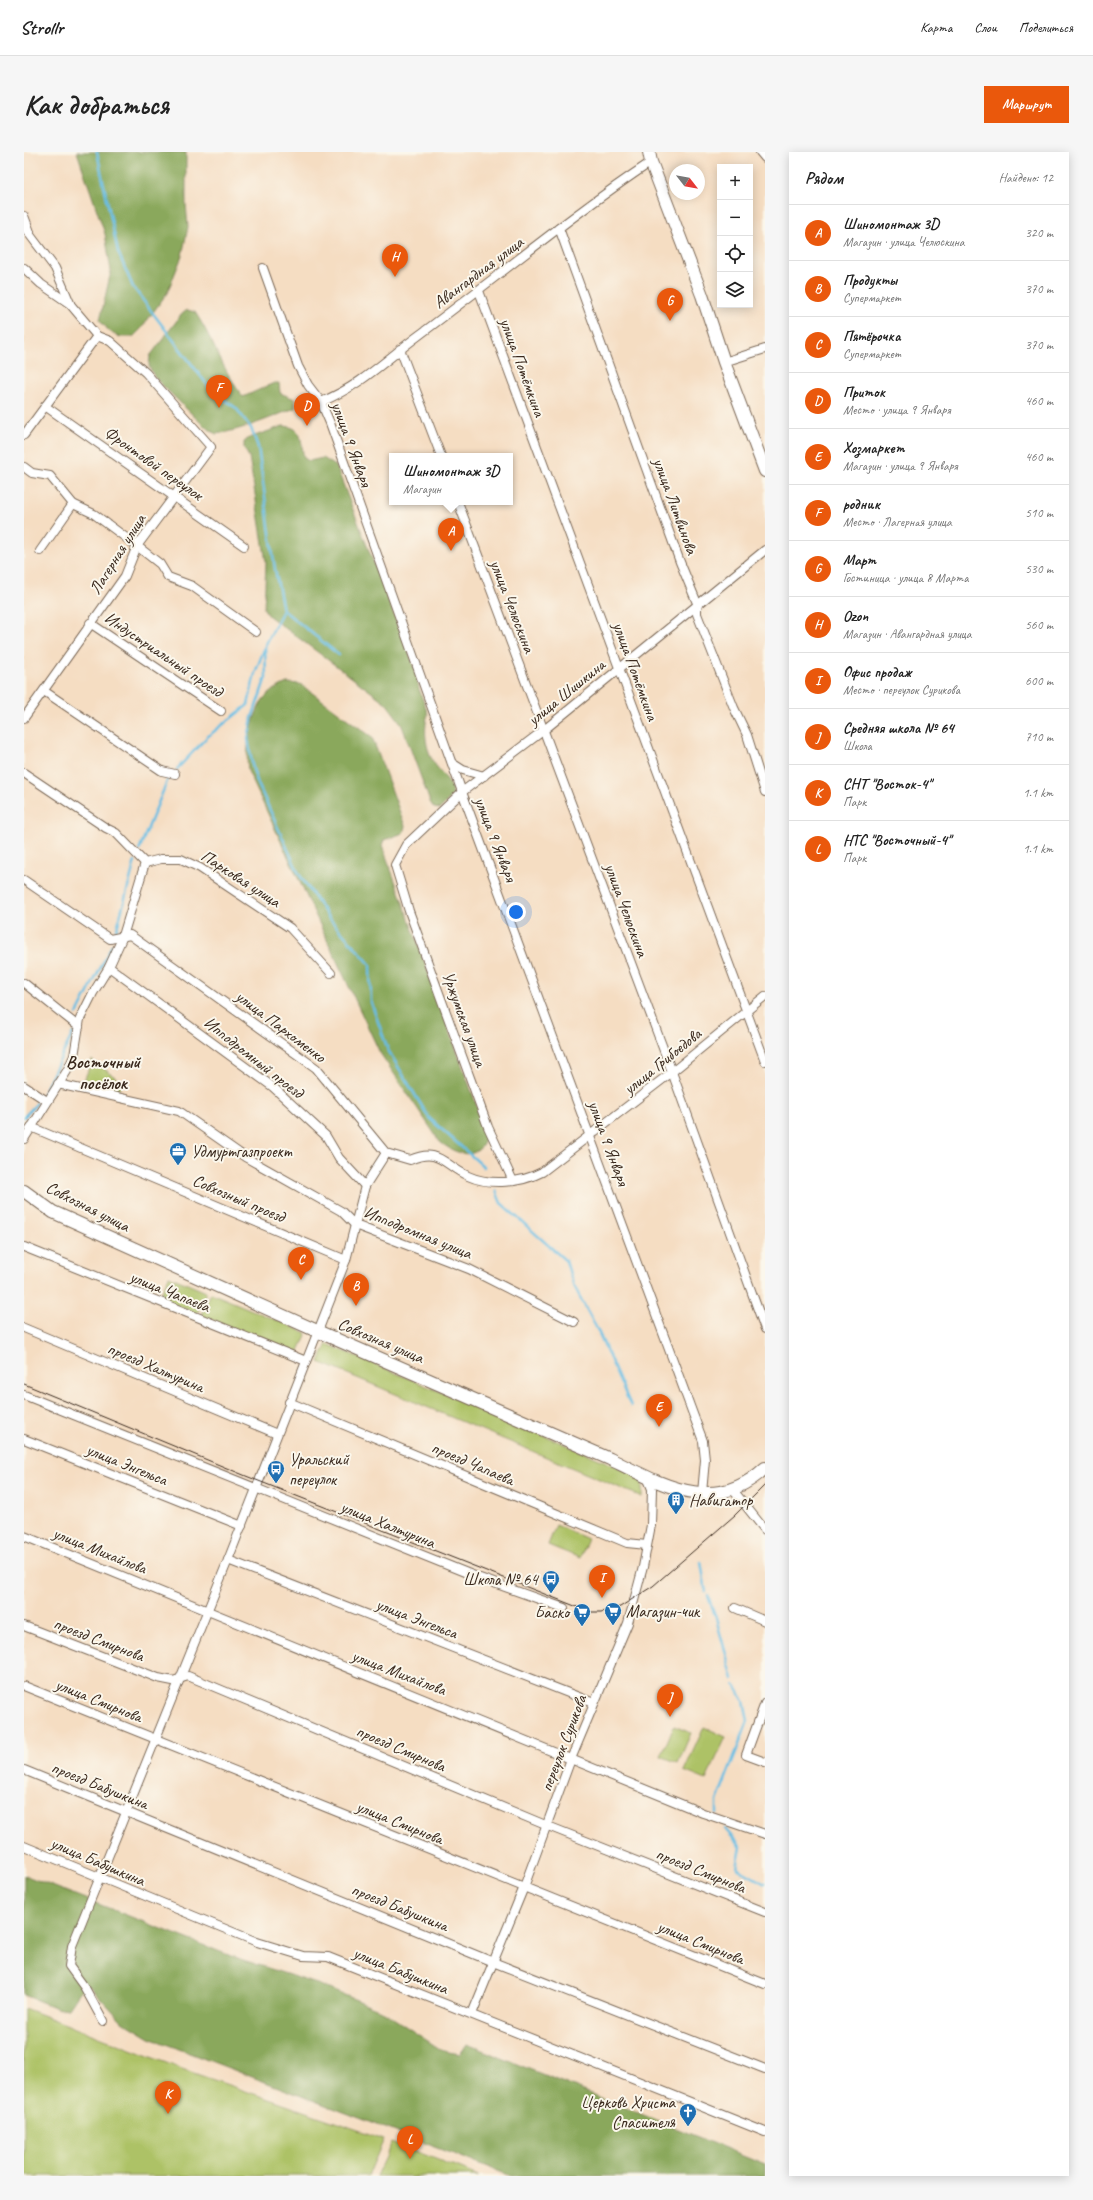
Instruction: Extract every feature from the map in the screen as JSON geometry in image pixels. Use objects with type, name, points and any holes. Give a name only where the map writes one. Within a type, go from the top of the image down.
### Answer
[{"type":"street","points":[[760,152],[765,158]]},
{"type":"street","points":[[650,157],[702,295],[724,362],[765,471]]},
{"type":"street","name":"Авангардная улица","points":[[321,402],[343,393],[360,382],[400,349],[479,291],[650,157]]},
{"type":"street","points":[[24,216],[31,237]]},
{"type":"street","points":[[24,227],[55,268],[70,304]]},
{"type":"street","name":"улица Литвинова","points":[[559,228],[680,562],[697,604],[696,614],[734,708],[747,735],[765,792]]},
{"type":"street","points":[[24,268],[41,284],[70,304],[97,336],[24,435]]},
{"type":"street","name":"улица 9 Января","points":[[263,268],[298,366],[308,385],[321,402],[462,792],[703,1441],[705,1460],[702,1493]]},
{"type":"street","name":"улица Потёмкина","points":[[479,291],[765,1060]]},
{"type":"street","name":"Лагерная улица","points":[[24,718],[90,623],[125,576],[137,546],[211,446],[167,399],[146,373],[110,341],[97,336]]},
{"type":"street","points":[[400,349],[440,453]]},
{"type":"street","points":[[724,362],[765,349]]},
{"type":"street","name":"Фронтовой переулок","points":[[45,406],[174,495],[244,546]]},
{"type":"street","points":[[24,467],[32,473],[50,476],[73,504],[94,514],[137,546],[160,564],[168,576],[192,586],[256,632]]},
{"type":"street","points":[[40,551],[73,504]]},
{"type":"street","name":"улица Челюскина","points":[[459,505],[672,1072],[765,1329]]},
{"type":"street","name":"улица Шишкина","points":[[395,865],[406,845],[462,792],[544,730],[765,550]]},
{"type":"street","name":"Индустриальный проезд","points":[[90,623],[221,711]]},
{"type":"street","points":[[44,691],[162,772],[175,774]]},
{"type":"street","points":[[452,763],[463,770],[484,776]]},
{"type":"street","points":[[24,773],[106,828],[116,833],[145,863],[123,936],[109,967],[93,993],[80,1019],[74,1056],[24,1139]]},
{"type":"street","name":"Парковая улица","points":[[145,863],[161,859],[181,859],[200,868],[290,928],[331,973]]},
{"type":"street","name":"Уржумская улица","points":[[395,865],[409,911],[488,1127],[514,1181]]},
{"type":"street","name":"улица Пархоменко","points":[[24,880],[110,939],[130,935],[316,1068],[386,1153]]},
{"type":"street","name":"Ипподромный проезд","points":[[109,967],[273,1087],[326,1136],[339,1158],[365,1186]]},
{"type":"street","points":[[24,983],[79,1027]]},
{"type":"street","name":"улица Грибоедова","points":[[514,1181],[527,1180],[542,1172],[591,1136],[765,996]]},
{"type":"street","name":"Ипподромная улица","points":[[58,1084],[179,1110],[244,1157],[341,1211],[355,1225],[469,1269],[574,1322]]},
{"type":"street","points":[[24,1086],[47,1101]]},
{"type":"street","name":"Совхозный проезд","points":[[31,1127],[346,1260]]},
{"type":"street","points":[[104,2021],[85,1988],[69,1966],[72,1946],[101,1878],[242,1526],[276,1434],[346,1260],[365,1186],[386,1153],[410,1160],[419,1155],[434,1155],[467,1176],[481,1181],[514,1181]]},
{"type":"street","name":"Совхозная улица","points":[[24,1191],[53,1212],[317,1331],[610,1459],[647,1477],[686,1491],[717,1493],[733,1490]]},
{"type":"street","name":"улица Чапаева","points":[[24,1247],[306,1361]]},
{"type":"street","name":"проезд Халтурина","points":[[24,1328],[276,1434]]},
{"type":"street","name":"улица Халтурина","points":[[24,1395],[256,1486],[477,1577],[564,1608]]},
{"type":"street","name":"проезд Чапаева","points":[[289,1402],[627,1543],[647,1545]]},
{"type":"street","name":"улица Энгельса","points":[[24,1439],[242,1526]]},
{"type":"street","points":[[765,1468],[756,1477],[733,1490],[765,1530]]},
{"type":"street","name":"переулок Сурикова","points":[[472,2014],[524,1887],[571,1759],[628,1623],[647,1545],[653,1503],[652,1489],[647,1477]]},
{"type":"street","name":"улица Михайлова","points":[[24,1536],[477,1719],[571,1759],[703,1812],[765,1834]]},
{"type":"street","name":"улица Энгельса","points":[[228,1560],[594,1703]]},
{"type":"street","points":[[735,1608],[765,1621]]},
{"type":"street","name":"проезд Смирнова","points":[[24,1626],[158,1678],[173,1681],[188,1676],[547,1825],[765,1912]]},
{"type":"street","name":"улица Смирнова","points":[[24,1686],[765,1984]]},
{"type":"street","points":[[765,1704],[746,1754],[765,1762]]},
{"type":"street","name":"проезд Бабушкина","points":[[24,1770],[493,1962],[765,2069]]},
{"type":"street","name":"улица Бабушкина","points":[[24,1846],[256,1942],[303,1956],[328,1957],[765,2132]]},
{"type":"green space","points":[[77,152],[186,152],[186,204],[188,227],[182,256],[167,293],[141,329],[133,337],[120,337],[109,331],[100,320],[111,271],[105,234]]},
{"type":"green space","points":[[187,310],[195,312],[230,377],[243,397],[274,383],[279,383],[280,393],[295,399],[295,408],[236,430],[216,434],[203,425],[155,378],[149,366],[150,356],[181,315]]},
{"type":"green space","points":[[283,426],[295,429],[298,432],[304,458],[309,461],[323,458],[336,466],[416,671],[419,689],[428,714],[426,734],[430,755],[432,760],[447,779],[452,789],[453,795],[440,809],[434,808],[430,802],[401,723],[386,703],[269,616],[264,609],[266,562],[249,457],[244,448],[244,442],[249,438]]},
{"type":"green space","points":[[287,683],[300,684],[372,737],[405,826],[403,833],[384,840],[382,845],[487,1134],[484,1143],[474,1153],[468,1154],[454,1151],[440,1142],[380,1053],[248,771],[248,744],[258,709],[262,701],[270,692]]},
{"type":"green space","points":[[92,1060],[123,1083],[117,1092],[82,1086]]},
{"type":"green space","points":[[169,1276],[206,1292],[197,1314],[159,1298]]},
{"type":"green space","points":[[211,1293],[307,1333],[297,1355],[201,1315]]},
{"type":"green space","points":[[327,1344],[642,1477],[642,1497],[319,1362]]},
{"type":"green space","points":[[556,1525],[588,1539],[580,1558],[548,1545]]},
{"type":"green space","points":[[674,1726],[691,1733],[678,1763],[661,1756]]},
{"type":"green space","points":[[704,1727],[726,1737],[706,1780],[684,1771]]},
{"type":"green space","points":[[24,1875],[231,1956],[320,1985],[381,2010],[443,2051],[460,2054],[467,2044],[765,2164],[765,2176],[511,2176],[150,2038],[122,2021],[89,1986],[81,1990],[69,2008],[59,2009],[24,1995]]},
{"type":"green space","points":[[24,2008],[182,2069],[384,2139],[368,2176],[24,2176]]},
{"type":"green space","points":[[392,2142],[479,2176],[376,2176]]},
{"type":"waterway","points":[[97,152],[118,252],[133,287],[212,391],[236,408],[251,428],[258,447],[275,569],[283,610],[265,646],[266,677],[252,718],[248,739],[253,769],[258,784],[299,874],[328,917],[370,964],[371,1002],[388,1050],[429,1118],[484,1167]]},
{"type":"waterway","points":[[283,610],[339,655]]},
{"type":"waterway","points":[[177,769],[207,737],[248,705],[255,673],[265,647]]},
{"type":"waterway","points":[[139,850],[168,779]]},
{"type":"waterway","points":[[116,932],[135,861]]},
{"type":"waterway","points":[[77,1014],[112,945]]},
{"type":"waterway","points":[[43,1094],[73,1033]]},
{"type":"waterway","points":[[24,1117],[37,1103]]},
{"type":"waterway","points":[[496,1191],[501,1203],[566,1261],[573,1284],[598,1331],[631,1406]]},
{"type":"waterway","points":[[701,1562],[706,1592]]},
{"type":"waterway","points":[[708,1596],[715,1615],[733,1679]]},
{"type":"waterway","points":[[717,1813],[717,1801],[748,1721],[744,1701],[735,1685]]},
{"type":"waterway","points":[[725,1829],[741,1847],[737,1868],[765,1884]]},
{"type":"tram line","points":[[24,1384],[246,1476],[590,1612],[601,1612],[620,1607],[653,1586],[735,1515],[765,1485]]},
{"type":"place","name":"Ozon","points":[[395,277]]},
{"type":"place","name":"Март","points":[[670,321]]},
{"type":"place","name":"родник","points":[[219,408]]},
{"type":"place","name":"Приток","points":[[307,426]]},
{"type":"place","name":"Шиномонтаж 3D","points":[[451,551]]},
{"type":"place","name":"Удмуртгазпроект","points":[[178,1166]]},
{"type":"place","name":"Пятёрочка","points":[[301,1280]]},
{"type":"place","name":"Продукты","points":[[356,1306]]},
{"type":"place","name":"Хозмаркет","points":[[659,1427]]},
{"type":"place","name":"Уральский переулок","points":[[276,1484]]},
{"type":"place","name":"Навигатор","points":[[676,1515]]},
{"type":"place","name":"Школа № 64","points":[[551,1594]]},
{"type":"place","name":"Офис продаж","points":[[602,1598]]},
{"type":"place","name":"Магазин-чик","points":[[613,1626]]},
{"type":"place","name":"Баско","points":[[582,1627]]},
{"type":"place","name":"Средняя школа № 64","points":[[670,1717]]},
{"type":"place","name":"СНТ \"Восток-4\"","points":[[168,2114]]},
{"type":"place","name":"Церковь Христа Спасителя","points":[[688,2127]]},
{"type":"place","name":"НТС \"Восточный-4\"","points":[[410,2159]]},
{"type":"district","name":"Восточный посёлок","points":[[103,1072]]}]
